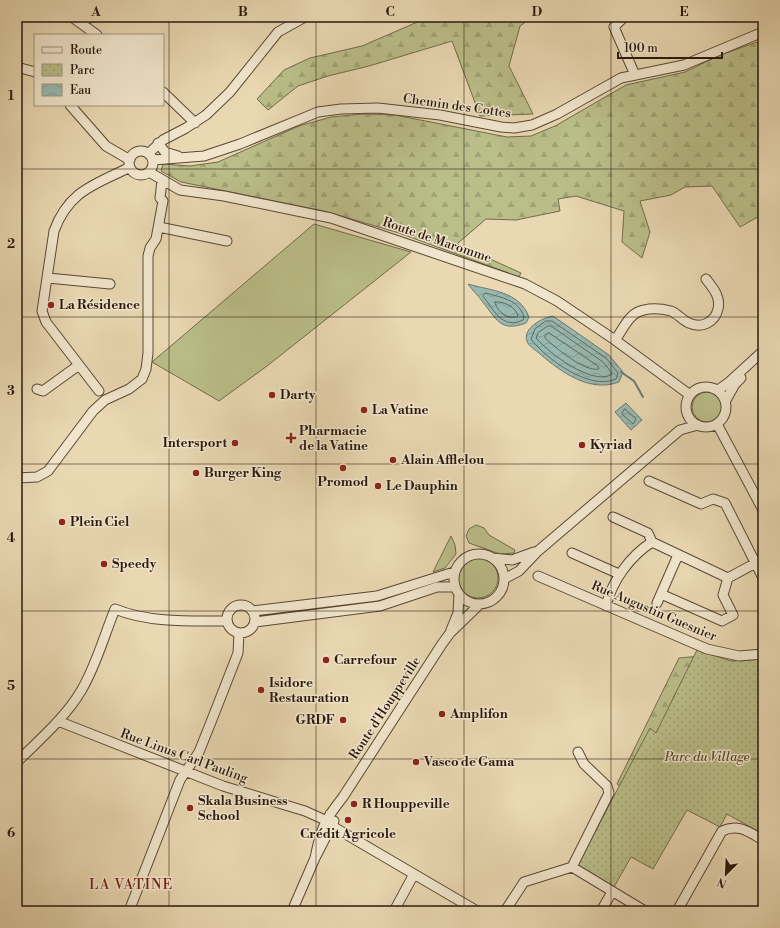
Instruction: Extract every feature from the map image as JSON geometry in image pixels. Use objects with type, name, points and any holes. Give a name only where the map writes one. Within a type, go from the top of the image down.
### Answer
[{"type":"street","points":[[72,17],[96,34]]},
{"type":"street","points":[[81,23],[90,17]]},
{"type":"street","points":[[71,106],[106,146],[130,163],[138,174],[149,172],[152,168],[151,156],[158,144],[195,123],[213,108],[230,92],[278,32],[305,17]]},
{"type":"street","points":[[624,17],[614,27],[634,75]]},
{"type":"street","name":"Chemin des Cottes","points":[[151,156],[204,156],[240,144],[318,112],[341,109],[378,108],[440,115],[501,127],[532,126],[557,114],[621,78],[671,69],[684,65],[763,32]]},
{"type":"street","points":[[17,68],[34,72]]},
{"type":"street","points":[[164,93],[195,123]]},
{"type":"street","name":"Chemin des Cottes","points":[[158,144],[165,152],[183,157]]},
{"type":"street","points":[[102,396],[43,316],[42,312],[54,231],[65,208],[75,196],[130,163],[132,154],[137,151],[143,150],[151,156]]},
{"type":"street","name":"Route de Maromme","points":[[149,172],[173,188],[331,218],[506,277],[551,297],[615,340],[690,395]]},
{"type":"street","points":[[17,478],[37,477],[48,471],[62,454],[102,396],[136,385],[142,379],[146,369],[148,353],[148,256],[150,248],[156,239],[159,227],[163,201],[160,198],[162,181]]},
{"type":"street","points":[[163,201],[166,200],[173,188]]},
{"type":"street","points":[[159,227],[227,241]]},
{"type":"street","points":[[48,278],[110,284]]},
{"type":"street","points":[[615,340],[631,316],[644,310],[670,311],[689,323],[697,325],[709,322],[717,313],[719,306],[714,288],[706,279]]},
{"type":"street","points":[[718,390],[728,384],[763,351]]},
{"type":"street","points":[[726,400],[718,390],[712,387],[700,388],[690,395],[686,404],[687,413],[691,420],[698,425],[707,427],[717,424],[724,416],[726,411],[726,400],[735,384],[763,358]]},
{"type":"street","points":[[37,389],[43,391],[79,365]]},
{"type":"street","points":[[680,430],[687,413]]},
{"type":"street","points":[[717,424],[763,510]]},
{"type":"street","points":[[504,579],[519,571],[538,551],[680,430],[698,425]]},
{"type":"street","points":[[649,481],[701,504],[713,499],[725,503],[759,561],[763,578]]},
{"type":"street","points":[[613,517],[648,533],[652,542],[728,578]]},
{"type":"street","points":[[606,606],[619,574],[645,547],[652,542]]},
{"type":"street","points":[[253,611],[366,598],[454,572],[463,560],[469,556],[482,554],[504,561],[512,560],[538,551]]},
{"type":"street","points":[[572,552],[619,574]]},
{"type":"street","points":[[678,554],[659,599],[722,621],[733,615],[723,595],[728,578],[759,561]]},
{"type":"street","points":[[255,622],[253,611],[245,605],[236,606],[228,612],[227,621],[232,630],[239,633],[248,631],[255,622],[380,606],[437,587],[457,591],[469,602],[480,604],[493,600],[499,595],[504,579],[499,565],[493,558]]},
{"type":"street","points":[[454,572],[457,591]]},
{"type":"street","name":"Rue Augustin Guesnier","points":[[538,576],[707,649],[739,656],[763,654]]},
{"type":"street","name":"Route d'Houppeville","points":[[292,911],[315,858],[329,820],[450,633],[458,613],[457,591]]},
{"type":"street","name":"Route d'Houppeville","points":[[450,633],[480,604]]},
{"type":"street","points":[[17,762],[58,721],[75,701],[89,677],[115,609],[129,614],[168,620],[227,621]]},
{"type":"street","points":[[129,911],[180,780],[199,752],[217,708],[238,653],[239,633]]},
{"type":"street","name":"Rue Linus Carl Pauling","points":[[58,721],[185,772],[224,786],[306,811],[329,820],[414,874],[478,911]]},
{"type":"street","points":[[505,911],[524,882],[572,867],[609,793],[607,786],[584,764],[578,752]]},
{"type":"street","name":"Route d'Houppeville","points":[[329,820],[343,797]]},
{"type":"street","points":[[677,911],[722,831],[730,827],[740,827],[763,840]]},
{"type":"street","points":[[572,867],[645,911]]},
{"type":"street","points":[[394,911],[414,874]]},
{"type":"street","points":[[601,911],[612,892]]},
{"type":"green space","points":[[429,17],[485,17],[488,23],[502,17],[533,17],[520,26],[509,66],[533,114],[480,116],[452,41],[298,86],[268,110],[257,99],[284,70],[310,58],[362,46]]},
{"type":"green space","points":[[763,40],[763,214],[740,227],[712,186],[685,187],[671,195],[640,201],[650,232],[642,258],[622,242],[624,211],[576,196],[558,199],[560,211],[516,220],[486,219],[457,244],[521,273],[519,277],[399,233],[324,211],[181,182],[161,171],[163,164],[190,166],[218,162],[299,126],[331,117],[363,114],[395,115],[507,137],[531,136],[555,126],[626,85],[685,72],[720,55]]},
{"type":"green space","points":[[314,224],[411,252],[267,366],[219,401],[152,362]]},
{"type":"green space","points":[[707,392],[718,396],[722,407],[718,418],[707,422],[696,418],[692,407],[696,396]]},
{"type":"green space","points":[[476,525],[484,528],[489,535],[515,550],[514,553],[500,554],[469,543],[466,536],[469,529]]},
{"type":"green space","points":[[451,536],[455,545],[456,554],[445,568],[433,572]]},
{"type":"green space","points":[[474,558],[482,558],[489,561],[495,567],[498,578],[495,589],[489,595],[482,598],[474,598],[467,595],[461,589],[458,582],[458,574],[461,567],[467,561]]},
{"type":"green space","name":"Parc du Village","points":[[697,650],[731,661],[763,659],[763,834],[727,814],[720,827],[687,810],[653,869],[631,857],[614,887],[577,866],[650,728],[656,733]]},
{"type":"green space","points":[[701,656],[625,791],[617,784],[679,658]]},
{"type":"water","points":[[468,284],[504,293],[512,297],[519,302],[529,317],[526,323],[517,326],[504,325],[495,318]]},
{"type":"water","points":[[553,316],[609,355],[623,372],[619,382],[608,385],[597,385],[576,379],[557,368],[530,346],[526,336],[531,328],[544,318]]},
{"type":"water","points":[[626,403],[642,420],[631,430],[615,412]]},
{"type":"waterway","points":[[621,372],[634,381],[643,397]]},
{"type":"place","name":"La Résidence","points":[[51,305]]},
{"type":"place","name":"Darty","points":[[272,395]]},
{"type":"place","name":"La Vatine","points":[[364,410]]},
{"type":"place","name":"Pharmacie de la Vatine","points":[[291,438]]},
{"type":"place","name":"Intersport","points":[[235,443]]},
{"type":"place","name":"Kyriad","points":[[582,445]]},
{"type":"place","name":"Alain Afflelou","points":[[393,460]]},
{"type":"place","name":"Promod","points":[[343,468]]},
{"type":"place","name":"Burger King","points":[[196,473]]},
{"type":"place","name":"Le Dauphin","points":[[378,486]]},
{"type":"place","name":"Plein Ciel","points":[[62,522]]},
{"type":"place","name":"Speedy","points":[[104,564]]},
{"type":"place","name":"Carrefour","points":[[326,660]]},
{"type":"place","name":"Isidore Restauration","points":[[261,690]]},
{"type":"place","name":"Amplifon","points":[[442,714]]},
{"type":"place","name":"GRDF","points":[[343,720]]},
{"type":"place","name":"Vasco de Gama","points":[[416,762]]},
{"type":"place","name":"R Houppeville","points":[[354,804]]},
{"type":"place","name":"Skala Business School","points":[[190,808]]},
{"type":"place","name":"Crédit Agricole","points":[[348,820]]},
{"type":"district","name":"LA VATINE","points":[[131,885]]}]
